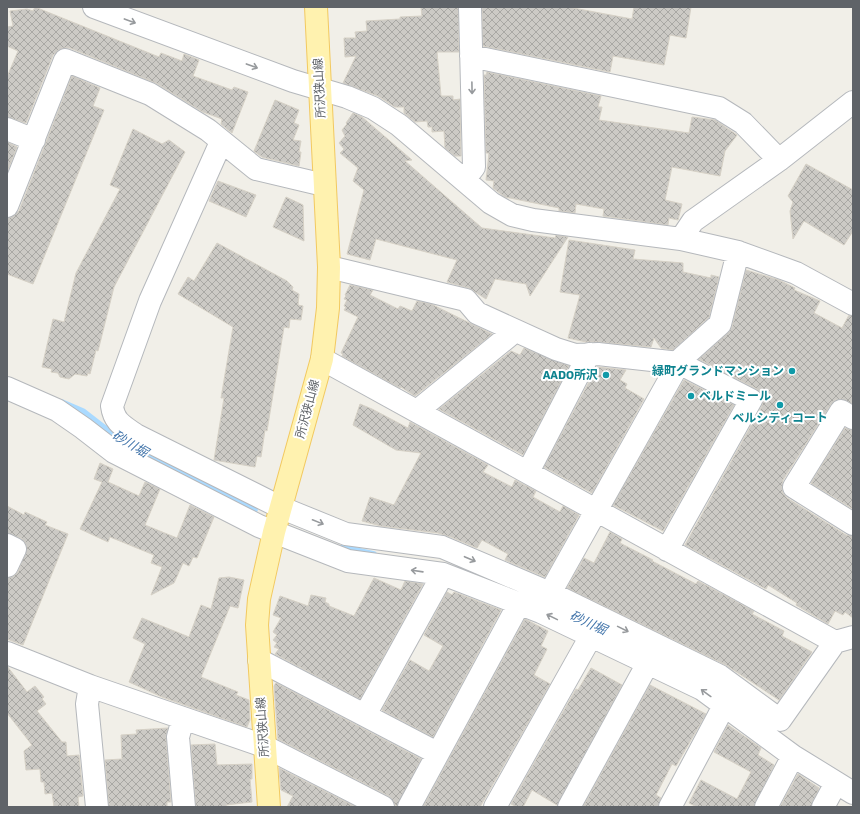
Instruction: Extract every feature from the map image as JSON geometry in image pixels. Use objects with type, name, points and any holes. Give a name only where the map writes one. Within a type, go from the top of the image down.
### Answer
[{"type":"main road","name":"所沢狭山線","points":[[269,807],[257,625],[259,599],[274,532],[282,508],[322,359],[328,308],[329,267],[316,7]]},
{"type":"street","points":[[94,7],[320,90],[361,103],[386,115],[492,203],[512,215],[523,218],[681,239],[738,252],[796,273],[853,304]]},
{"type":"street","points":[[464,180],[474,167],[470,7]]},
{"type":"street","points":[[471,56],[719,108],[743,123],[779,160]]},
{"type":"street","points":[[8,200],[34,140],[65,60],[150,94],[208,130],[256,169],[324,185]]},
{"type":"street","points":[[681,239],[692,221],[779,160],[853,102]]},
{"type":"street","points":[[7,129],[34,140]]},
{"type":"street","points":[[221,142],[150,301],[112,406],[113,416],[121,424],[136,435],[282,508],[346,534],[442,547],[550,593],[720,676],[780,720],[844,639],[667,550],[322,359]]},
{"type":"street","points":[[550,593],[682,358],[720,324],[738,252]]},
{"type":"street","points":[[329,267],[466,300],[477,313],[556,349],[575,355],[589,354],[679,363],[750,400],[667,550]]},
{"type":"street","points":[[417,411],[515,331]]},
{"type":"street","points":[[528,472],[589,354]]},
{"type":"street","points":[[7,388],[57,410],[114,452],[274,532],[348,561],[443,574],[520,602],[702,690],[793,756],[845,788],[824,807]]},
{"type":"street","points":[[853,418],[841,411],[794,488],[853,524]]},
{"type":"street","points":[[7,544],[14,549],[7,566]]},
{"type":"street","points":[[365,715],[443,574]]},
{"type":"street","points":[[409,807],[520,602]]},
{"type":"street","points":[[495,807],[591,636]]},
{"type":"street","points":[[7,653],[90,686],[182,719],[264,746],[383,807]]},
{"type":"street","points":[[259,660],[437,753]]},
{"type":"street","points":[[569,807],[648,663]]},
{"type":"street","points":[[90,686],[87,704],[96,807]]},
{"type":"street","points":[[670,807],[724,706]]},
{"type":"street","points":[[749,725],[761,706]]},
{"type":"street","points":[[182,719],[178,737],[184,807]]},
{"type":"street","points":[[766,807],[793,756]]},
{"type":"building","points":[[35,7],[159,57],[161,53],[182,61],[184,54],[199,60],[193,76],[232,90],[234,87],[248,92],[232,133],[221,124],[222,119],[203,112],[156,83],[70,48],[58,50],[53,55],[26,123],[7,117],[7,77],[18,51],[7,46],[7,27],[13,26],[10,11],[27,9],[33,11]]},
{"type":"building","points":[[421,7],[458,7],[459,52],[437,52],[441,96],[453,96],[453,100],[460,99],[461,156],[455,156],[445,148],[444,131],[432,132],[432,127],[428,127],[427,121],[415,122],[404,113],[404,107],[395,107],[378,96],[343,83],[356,56],[345,57],[344,38],[356,38],[355,32],[367,31],[366,21],[422,16]]},
{"type":"building","points":[[482,7],[568,7],[632,19],[634,7],[691,7],[686,38],[670,35],[664,65],[613,56],[610,72],[483,46]]},
{"type":"building","points":[[487,72],[601,96],[598,107],[602,107],[599,120],[689,133],[692,117],[715,120],[737,135],[725,151],[720,176],[672,167],[665,200],[682,204],[678,220],[669,218],[668,225],[603,216],[604,209],[576,204],[575,213],[559,211],[559,208],[505,197],[493,188],[494,181],[486,180],[489,153],[486,153],[484,75],[486,75]]},
{"type":"building","points":[[72,76],[100,88],[93,106],[104,110],[33,284],[7,274],[7,218],[14,216],[19,211]]},
{"type":"building","points":[[275,100],[299,110],[294,123],[299,125],[293,140],[301,141],[299,166],[262,157],[254,151]]},
{"type":"building","points":[[353,113],[362,117],[412,160],[405,161],[482,228],[555,238],[556,235],[568,237],[530,296],[526,284],[495,279],[486,299],[469,288],[447,282],[457,260],[376,239],[370,260],[347,254],[364,190],[353,181],[358,168],[340,153],[344,149],[339,143],[345,136],[342,130]]},
{"type":"building","points":[[133,129],[162,144],[169,140],[185,152],[114,287],[98,351],[96,350],[90,374],[88,373],[87,376],[75,374],[69,379],[60,377],[58,373],[51,372],[52,369],[42,367],[53,319],[64,322],[76,273],[120,189],[110,185]]},
{"type":"building","points":[[7,142],[17,147],[7,172]]},
{"type":"building","points":[[806,164],[853,190],[853,231],[844,245],[804,221],[793,239],[790,211],[793,202],[788,196]]},
{"type":"building","points":[[218,181],[256,195],[246,217],[209,201]]},
{"type":"building","points":[[286,197],[303,205],[304,241],[273,227]]},
{"type":"building","points":[[569,240],[635,250],[633,259],[683,263],[683,272],[711,278],[711,275],[719,277],[709,317],[673,350],[661,348],[654,338],[651,347],[586,342],[568,338],[580,295],[560,292]]},
{"type":"building","points":[[217,243],[287,281],[293,287],[292,290],[299,294],[298,305],[303,306],[301,320],[290,319],[289,328],[284,327],[267,431],[265,430],[261,457],[257,456],[255,467],[214,460],[224,398],[221,398],[233,327],[178,294],[188,277],[194,281]]},
{"type":"building","points":[[746,270],[779,280],[795,288],[794,290],[820,301],[814,313],[842,328],[849,315],[853,316],[853,404],[841,399],[835,400],[831,404],[783,480],[782,487],[783,493],[787,498],[846,535],[853,536],[853,618],[845,612],[843,615],[835,611],[828,624],[796,605],[797,603],[768,585],[766,589],[685,545],[762,406],[762,394],[757,389],[699,359],[728,333],[732,327]]},
{"type":"building","points":[[350,285],[373,290],[370,295],[398,309],[400,306],[412,311],[417,301],[431,304],[492,334],[415,396],[342,356],[343,354],[341,353],[358,317],[344,310],[347,300],[344,299]]},
{"type":"building","points":[[524,348],[569,366],[523,455],[439,409],[511,351],[520,355]]},
{"type":"building","points":[[597,367],[626,370],[620,380],[627,384],[625,388],[644,399],[592,493],[544,467]]},
{"type":"building","points":[[684,380],[734,405],[663,531],[613,505]]},
{"type":"building","points":[[360,404],[408,428],[410,422],[488,465],[483,472],[512,487],[515,480],[536,491],[533,497],[560,512],[563,506],[579,515],[545,577],[505,560],[508,554],[482,540],[477,548],[438,533],[381,526],[362,521],[370,497],[394,505],[421,453],[396,450],[353,425]]},
{"type":"building","points":[[845,428],[853,430],[853,509],[811,483]]},
{"type":"building","points":[[100,463],[113,469],[108,482],[139,496],[145,482],[160,489],[145,525],[177,538],[190,505],[214,517],[197,558],[193,557],[189,566],[183,563],[174,583],[151,595],[162,567],[151,563],[154,555],[110,537],[108,542],[80,529],[102,482],[94,479]]},
{"type":"building","points":[[7,506],[24,515],[25,512],[47,522],[45,525],[68,534],[23,645],[7,639],[7,578],[14,576],[18,572],[27,548],[25,542],[21,538],[7,533]]},
{"type":"building","points":[[610,532],[622,539],[620,543],[653,560],[652,561],[696,584],[698,581],[754,611],[752,614],[784,631],[782,636],[812,652],[779,700],[726,665],[567,588],[584,558],[594,563]]},
{"type":"building","points":[[229,577],[244,580],[238,608],[230,606],[201,677],[238,692],[236,695],[249,700],[250,720],[247,727],[162,697],[129,682],[145,644],[133,638],[142,618],[189,637],[201,605],[211,609],[219,578]]},
{"type":"building","points":[[374,578],[401,590],[405,581],[423,584],[360,699],[275,654],[279,649],[274,647],[277,643],[273,640],[277,635],[273,632],[281,618],[273,615],[280,596],[308,606],[311,595],[326,598],[325,602],[329,604],[329,606],[354,616]]},
{"type":"building","points":[[447,592],[452,595],[454,592],[501,610],[433,737],[382,710],[410,660],[429,671],[443,646],[424,635]]},
{"type":"building","points":[[525,619],[548,631],[541,646],[547,649],[534,675],[550,684],[480,807],[423,807]]},
{"type":"building","points":[[7,666],[27,692],[35,686],[44,697],[42,699],[46,704],[37,711],[62,742],[66,742],[67,756],[79,755],[83,796],[78,797],[79,807],[54,807],[52,793],[45,794],[44,782],[41,782],[40,769],[26,770],[24,751],[32,745],[7,713]]},
{"type":"building","points":[[591,668],[622,685],[557,805],[532,790],[523,807],[517,807],[511,804],[576,689],[578,690]]},
{"type":"building","points":[[276,683],[421,759],[397,807],[389,796],[278,739],[274,686]]},
{"type":"building","points":[[650,685],[706,714],[676,766],[672,764],[656,795],[661,798],[658,807],[583,807]]},
{"type":"building","points":[[728,725],[761,748],[758,755],[774,765],[754,807],[697,807],[689,803],[701,780],[737,799],[751,772],[714,752]]},
{"type":"building","points":[[168,728],[166,738],[171,802],[167,802],[167,807],[109,807],[105,760],[122,759],[121,735],[137,734],[136,730]]},
{"type":"building","points":[[215,744],[217,765],[252,764],[252,779],[250,779],[252,802],[226,805],[227,807],[196,807],[191,745]]},
{"type":"building","points":[[279,768],[356,807],[287,807],[293,796],[281,790]]},
{"type":"building","points":[[798,774],[819,788],[811,807],[780,807]]},
{"type":"waterway","name":"砂川堀","points":[[62,402],[83,411],[123,442],[255,510]]},
{"type":"waterway","name":"砂川堀","points":[[343,547],[374,554]]},
{"type":"waterway","name":"砂川堀","points":[[493,582],[513,589]]},
{"type":"place","name":"緑町グランドマンション","points":[[792,371]]},
{"type":"place","name":"AADO所沢","points":[[606,375]]},
{"type":"place","name":"ベルドミール","points":[[691,396]]},
{"type":"place","name":"ベルシティコート","points":[[780,405]]}]
